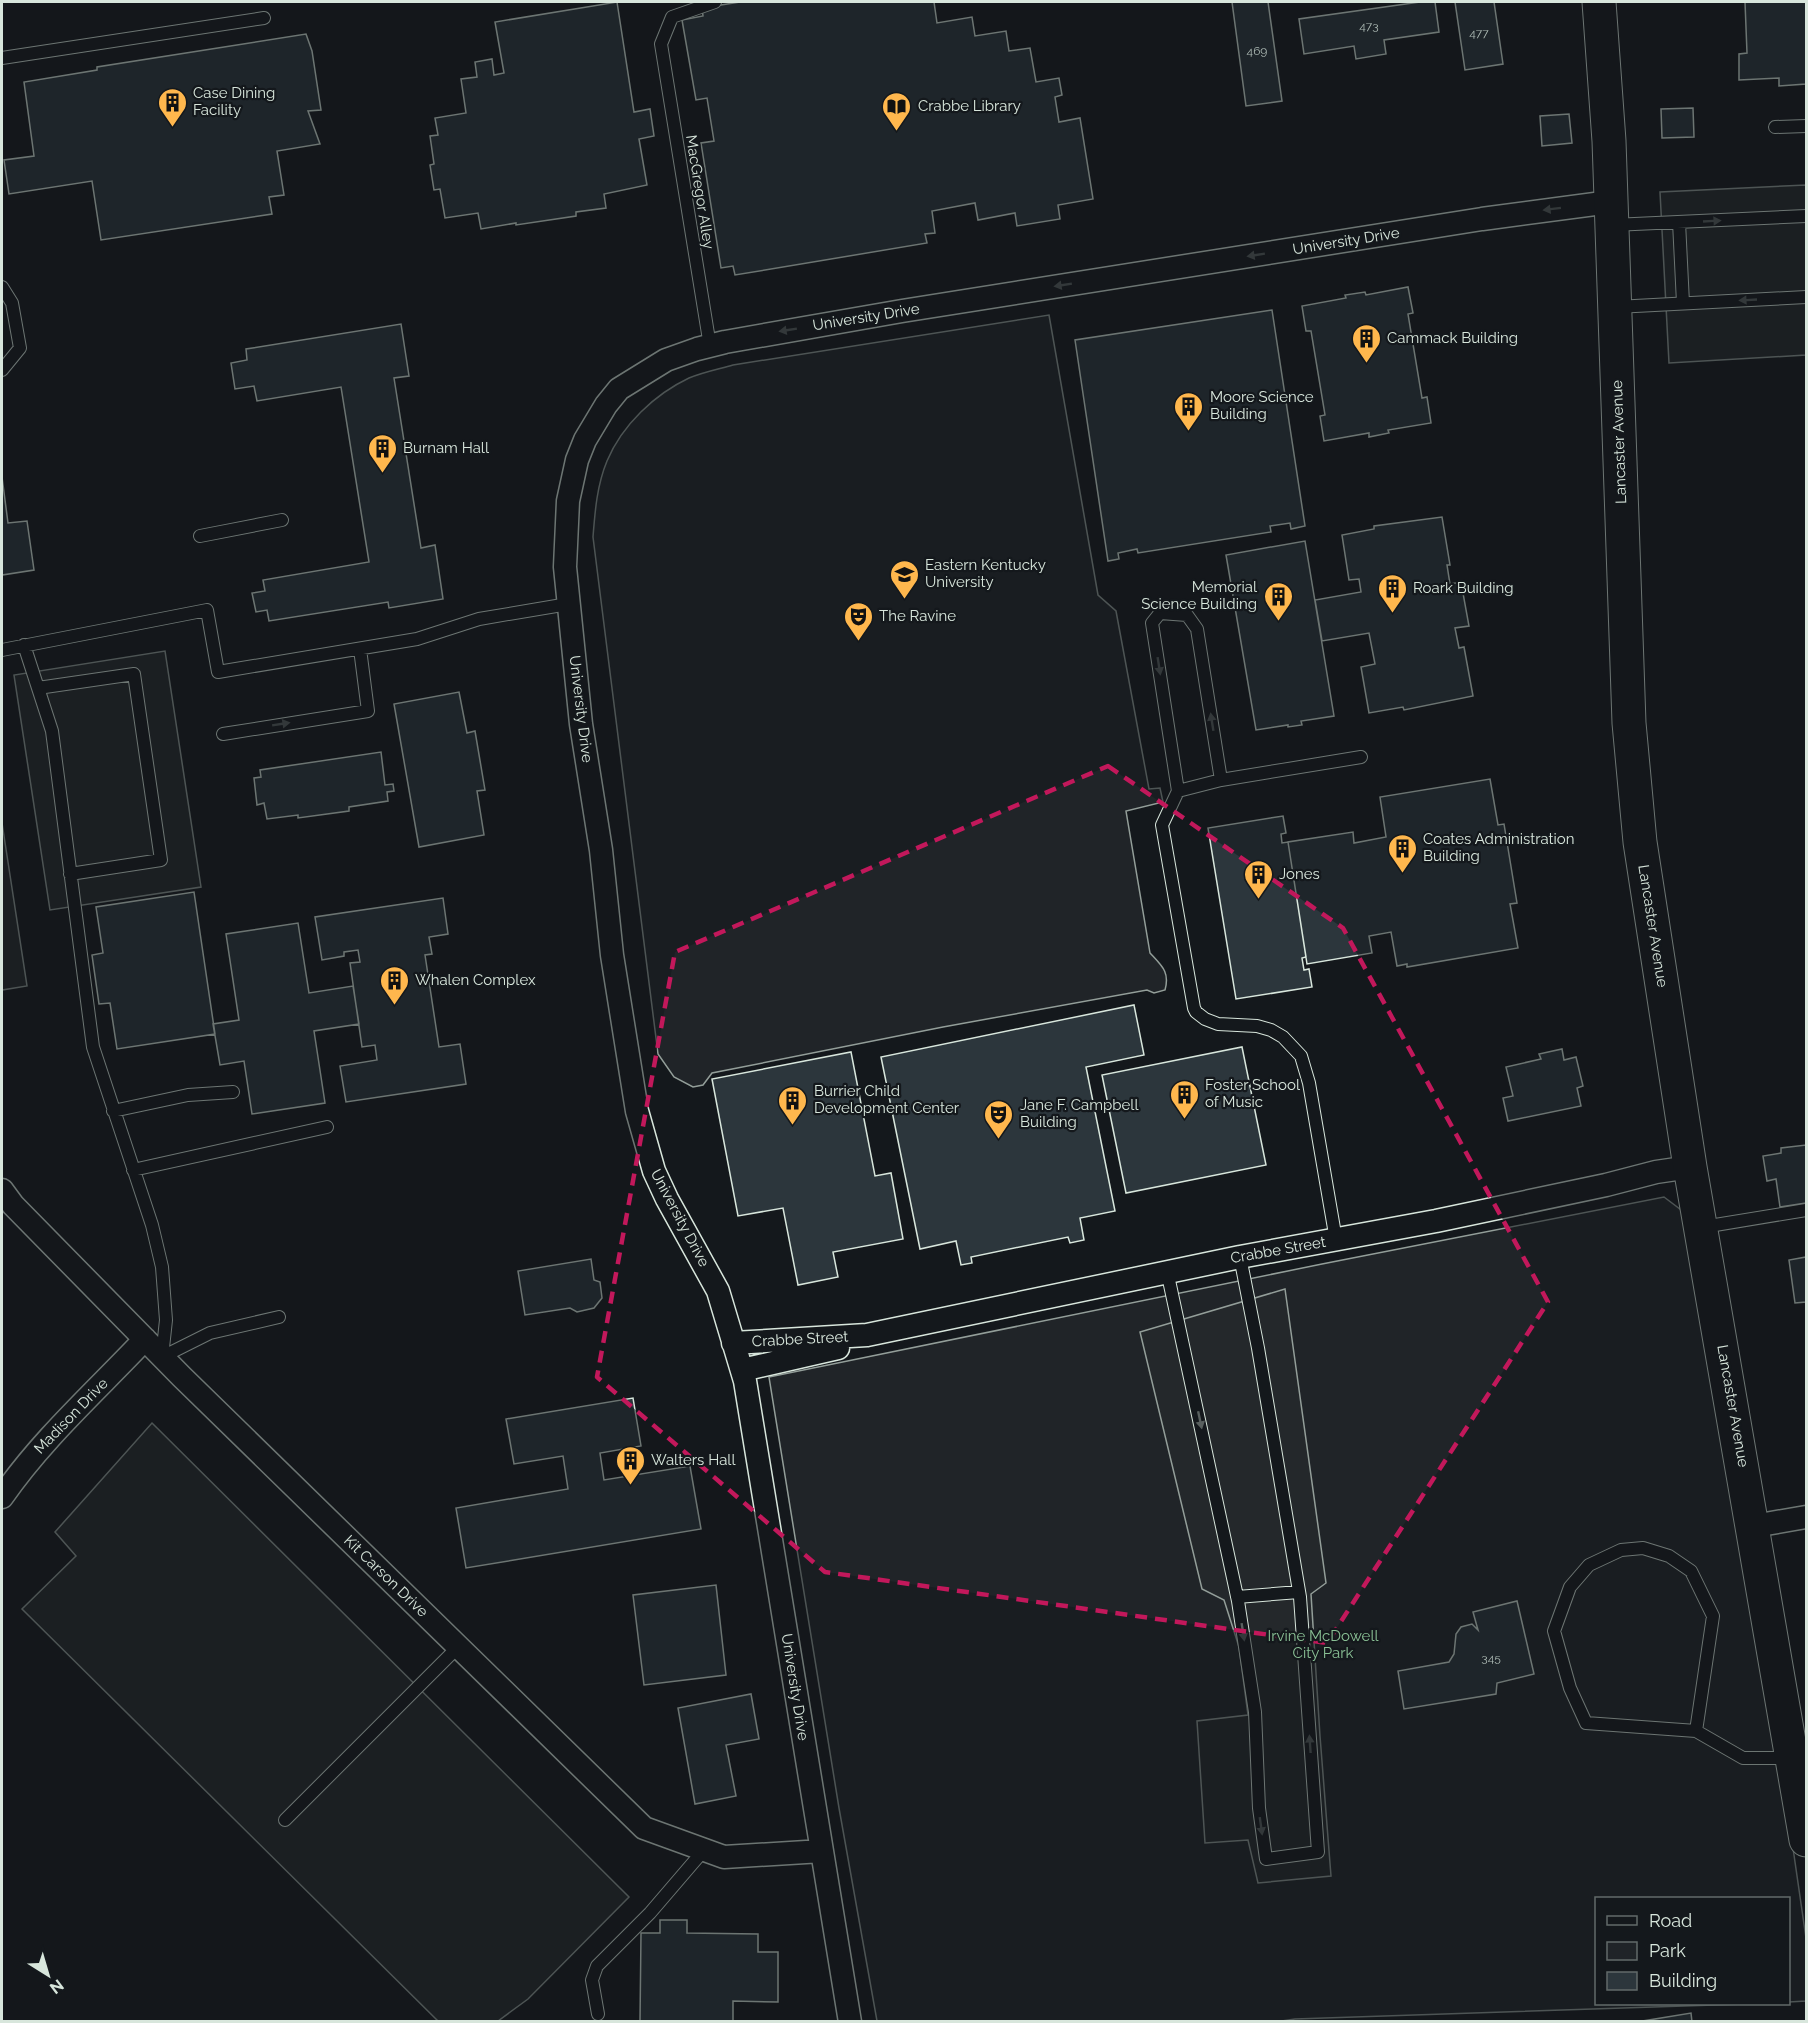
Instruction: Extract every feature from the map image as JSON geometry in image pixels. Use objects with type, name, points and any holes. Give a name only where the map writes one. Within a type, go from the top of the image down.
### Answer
[{"type":"main road","name":"Lancaster Avenue","points":[[1599,2],[1609,141],[1629,723],[1640,842],[1690,1167],[1754,1526],[1806,1840]]},
{"type":"street","name":"University Drive","points":[[850,2022],[745,1381],[718,1291],[654,1171],[637,1112],[612,955],[601,849],[581,724],[568,604],[565,544],[568,501],[577,460],[585,440],[606,405],[619,389],[666,360],[710,346],[902,311],[1482,219],[1611,214]]},
{"type":"street","name":"Crabbe Street","points":[[733,1343],[867,1335],[1167,1271],[1436,1221],[1606,1185],[1656,1172],[1690,1167]]},
{"type":"street","name":"Kit Carson Drive","points":[[2,1190],[13,1205],[162,1357],[644,1828],[724,1857],[822,1851]]},
{"type":"street","name":"Crabbe Street","points":[[742,1370],[838,1348],[867,1335]]},
{"type":"street","name":"Madison Drive","points":[[2,1497],[23,1467],[44,1443],[145,1339]]},
{"type":"street","points":[[1754,1526],[1806,1517]]},
{"type":"lane","name":"MacGregor Alley","points":[[710,346],[661,44],[672,17],[715,2]]},
{"type":"lane","points":[[2,58],[264,18]]},
{"type":"lane","points":[[1775,127],[1806,126]]},
{"type":"lane","points":[[1611,214],[1679,222],[1806,216]]},
{"type":"lane","points":[[1679,222],[1683,303]]},
{"type":"lane","points":[[2,287],[12,303],[20,348],[2,370]]},
{"type":"lane","points":[[1614,307],[1806,297]]},
{"type":"lane","points":[[200,536],[282,520]]},
{"type":"lane","points":[[2,650],[207,610],[218,672],[417,639],[478,619],[568,604]]},
{"type":"lane","points":[[1221,780],[1197,629],[1187,615],[1160,613],[1152,623],[1178,791],[1162,825],[1194,1008],[1205,1019],[1218,1024],[1257,1026],[1271,1030],[1283,1036],[1301,1056],[1310,1083],[1336,1240]]},
{"type":"lane","points":[[24,645],[52,731],[93,1047],[152,1225],[162,1267],[166,1320],[162,1357]]},
{"type":"lane","points":[[223,734],[368,711],[360,649]]},
{"type":"lane","points":[[38,688],[134,674],[161,861],[70,874]]},
{"type":"lane","points":[[1178,791],[1221,780],[1361,757]]},
{"type":"lane","points":[[113,1111],[188,1095],[233,1092]]},
{"type":"lane","points":[[133,1170],[327,1127]]},
{"type":"lane","points":[[1702,1227],[1806,1210]]},
{"type":"lane","points":[[1167,1271],[1237,1597],[1255,1712],[1258,1808],[1266,1859],[1318,1852],[1299,1592],[1240,1257]]},
{"type":"lane","points":[[162,1357],[210,1334],[279,1317]]},
{"type":"lane","points":[[1696,1731],[1713,1616],[1691,1571],[1669,1556],[1643,1548],[1621,1550],[1589,1565],[1570,1587],[1554,1631],[1570,1688],[1586,1723],[1696,1731],[1743,1758],[1793,1758]]},
{"type":"lane","points":[[1237,1597],[1299,1592]]},
{"type":"lane","points":[[285,1820],[458,1647]]},
{"type":"lane","points":[[597,2014],[592,1980],[597,1966],[650,1913],[704,1850]]},
{"type":"highlighted area","points":[[1108,766],[1343,928],[1548,1302],[1327,1643],[825,1572],[597,1377],[675,952]]},
{"type":"green space","name":"The Ravine","points":[[1049,315],[1098,595],[1116,611],[1149,789],[1160,788],[1163,802],[1126,811],[1150,953],[1166,974],[1165,990],[1154,993],[1147,990],[943,1027],[712,1073],[703,1085],[693,1087],[674,1077],[658,1054],[593,537],[599,489],[607,461],[621,435],[641,412],[676,385],[700,374],[733,365]]},
{"type":"green space","name":"Irvine McDowell City Park","points":[[1664,1197],[1689,1216],[1783,1779],[1806,1938],[1806,2001],[1790,2002],[1790,1897],[1595,1897],[1595,2005],[1715,2005],[1295,2019],[1275,2022],[877,2021],[839,1808],[769,1377]]},
{"type":"shaded area","points":[[1806,185],[1806,355],[1669,363],[1660,192]]},
{"type":"shaded area","points":[[165,651],[201,887],[50,910],[14,675]]},
{"type":"shaded area","points":[[2,823],[27,986],[2,990]]},
{"type":"shaded area","points":[[1285,1289],[1326,1583],[1311,1594],[1331,1876],[1258,1883],[1248,1840],[1205,1843],[1197,1721],[1248,1715],[1239,1647],[1224,1600],[1202,1589],[1140,1332]]},
{"type":"shaded area","points":[[152,1423],[629,1897],[528,1999],[498,2021],[438,2021],[22,1609],[76,1556],[55,1532]]},
{"type":"building","points":[[617,2],[634,112],[650,109],[654,136],[639,139],[647,185],[604,194],[606,208],[576,212],[576,216],[481,229],[478,213],[445,218],[440,189],[434,190],[430,165],[434,164],[430,136],[438,135],[435,118],[466,113],[461,79],[477,77],[475,62],[492,59],[494,75],[504,73],[495,22]]},
{"type":"building","name":"Crabbe Library","points":[[740,2],[934,2],[937,23],[972,17],[975,36],[1006,31],[1009,51],[1030,48],[1036,82],[1059,78],[1062,95],[1055,97],[1059,122],[1080,118],[1093,199],[1058,205],[1060,219],[1017,226],[1015,213],[978,220],[975,203],[932,211],[935,233],[925,234],[927,243],[735,275],[733,266],[721,268],[701,143],[714,141],[707,98],[696,100],[682,20],[703,16],[702,8]]},
{"type":"building","points":[[1232,2],[1268,2],[1282,101],[1246,106]]},
{"type":"building","points":[[1420,2],[1435,2],[1439,32],[1384,40],[1386,54],[1356,59],[1354,46],[1304,54],[1299,19]]},
{"type":"building","points":[[1455,2],[1494,2],[1503,64],[1465,70]]},
{"type":"building","points":[[1745,2],[1806,2],[1806,84],[1779,86],[1779,78],[1739,80],[1739,54],[1747,53]]},
{"type":"building","name":"Case Dining Facility","points":[[306,34],[312,51],[321,110],[308,111],[320,144],[277,151],[284,195],[269,197],[272,214],[101,240],[92,181],[9,194],[4,160],[34,156],[24,82],[97,70],[97,67]]},
{"type":"building","points":[[1693,108],[1694,137],[1662,138],[1661,109]]},
{"type":"building","points":[[1569,114],[1572,143],[1542,146],[1540,116]]},
{"type":"building","name":"Cammack Building","points":[[1408,287],[1413,313],[1408,314],[1422,398],[1427,397],[1431,423],[1388,430],[1389,433],[1369,437],[1369,433],[1324,441],[1320,416],[1325,415],[1311,331],[1306,331],[1302,306],[1346,298],[1345,295],[1365,292],[1366,295]]},
{"type":"building","name":"Moore Science Building","points":[[1272,310],[1305,526],[1291,529],[1290,523],[1270,526],[1271,532],[1138,553],[1137,549],[1118,553],[1119,559],[1108,561],[1075,340]]},
{"type":"building","name":"Burnam Hall","points":[[401,324],[409,376],[394,378],[421,548],[435,545],[443,599],[389,608],[388,602],[269,621],[267,610],[256,612],[252,593],[265,591],[263,580],[369,562],[341,387],[257,401],[254,386],[235,389],[231,363],[247,360],[246,349]]},
{"type":"building","points":[[2,477],[8,523],[27,521],[34,570],[2,575]]},
{"type":"building","name":"Roark Building","points":[[1442,517],[1450,565],[1447,565],[1450,584],[1461,582],[1469,626],[1455,628],[1459,648],[1464,647],[1473,696],[1404,710],[1403,707],[1369,713],[1361,667],[1375,664],[1369,633],[1322,641],[1315,600],[1361,592],[1359,579],[1349,580],[1342,535],[1374,529],[1374,526]]},
{"type":"building","name":"Memorial Science Building","points":[[1305,541],[1334,716],[1301,721],[1302,725],[1256,730],[1226,555]]},
{"type":"building","points":[[459,692],[467,733],[475,731],[485,790],[477,791],[484,835],[419,847],[394,704]]},
{"type":"building","points":[[381,752],[385,785],[393,784],[394,791],[387,792],[388,801],[349,807],[349,811],[298,818],[298,815],[267,819],[264,803],[257,805],[254,778],[261,777],[260,770]]},
{"type":"building","name":"Coates Administration Building","points":[[1490,779],[1498,825],[1504,824],[1517,903],[1510,904],[1518,948],[1407,967],[1407,964],[1397,966],[1391,932],[1369,936],[1372,953],[1307,964],[1288,842],[1353,832],[1354,843],[1386,837],[1380,797]]},
{"type":"building","name":"Jones","points":[[1283,816],[1286,833],[1281,834],[1282,843],[1288,842],[1306,957],[1302,958],[1304,970],[1309,969],[1312,987],[1236,999],[1208,828]]},
{"type":"building","points":[[194,892],[215,1034],[117,1049],[110,1003],[99,1004],[92,955],[103,953],[96,907]]},
{"type":"building","name":"Whalen Complex","points":[[443,898],[448,934],[429,937],[432,954],[425,955],[439,1047],[460,1044],[466,1084],[346,1102],[340,1066],[377,1060],[375,1045],[362,1047],[350,963],[360,962],[358,950],[344,952],[344,956],[322,960],[315,917]]},
{"type":"building","points":[[298,923],[309,993],[353,986],[359,1024],[314,1031],[325,1103],[252,1114],[244,1061],[220,1065],[213,1024],[239,1020],[226,934]]},
{"type":"building","name":"Jane F. Campbell Building","points":[[1134,1005],[1144,1055],[1086,1067],[1115,1211],[1080,1218],[1084,1240],[1070,1243],[1068,1237],[971,1257],[972,1263],[961,1265],[956,1241],[920,1249],[881,1057]]},
{"type":"building","name":"Foster School of Music","points":[[1242,1047],[1266,1165],[1126,1193],[1102,1075]]},
{"type":"building","points":[[1562,1049],[1564,1060],[1576,1057],[1583,1086],[1577,1088],[1581,1106],[1508,1121],[1503,1098],[1513,1096],[1506,1067],[1541,1059],[1539,1054]]},
{"type":"building","name":"Burrier Child Development Center","points":[[851,1052],[875,1176],[891,1173],[903,1239],[833,1252],[838,1277],[798,1285],[783,1208],[738,1216],[712,1079]]},
{"type":"building","points":[[1806,1145],[1806,1203],[1780,1207],[1776,1179],[1767,1181],[1763,1156],[1781,1153],[1781,1148]]},
{"type":"building","points":[[1806,1257],[1806,1302],[1795,1303],[1789,1260]]},
{"type":"building","points":[[591,1259],[594,1280],[600,1282],[602,1298],[594,1308],[577,1312],[570,1308],[525,1315],[518,1271]]},
{"type":"building","name":"Walters Hall","points":[[633,1398],[641,1446],[600,1453],[604,1480],[690,1466],[701,1529],[466,1568],[456,1508],[568,1489],[563,1456],[514,1464],[506,1419]]},
{"type":"building","points":[[716,1585],[726,1675],[644,1685],[633,1595]]},
{"type":"building","points":[[1517,1601],[1534,1674],[1497,1683],[1496,1694],[1404,1709],[1398,1671],[1449,1662],[1454,1654],[1456,1634],[1461,1627],[1472,1624],[1478,1630],[1473,1612]]},
{"type":"building","points":[[751,1694],[759,1739],[726,1745],[736,1796],[695,1804],[678,1708]]},
{"type":"building","points":[[660,1920],[687,1920],[687,1933],[758,1934],[758,1952],[778,1952],[778,2002],[733,2001],[733,2022],[640,2022],[641,1933],[660,1933]]},
{"type":"building","points":[[1691,2013],[1692,2022],[1643,2022],[1643,2021]]},
{"type":"place","name":"Case Dining Facility","points":[[172,128]]},
{"type":"place","name":"Crabbe Library","points":[[897,132]]},
{"type":"place","name":"Cammack Building","points":[[1366,364]]},
{"type":"place","name":"Moore Science Building","points":[[1189,432]]},
{"type":"place","name":"Burnam Hall","points":[[382,474]]},
{"type":"place","name":"Eastern Kentucky University","points":[[904,600]]},
{"type":"place","name":"Roark Building","points":[[1392,614]]},
{"type":"place","name":"Memorial Science Building","points":[[1278,622]]},
{"type":"place","name":"The Ravine","points":[[858,642]]},
{"type":"place","name":"Coates Administration Building","points":[[1402,874]]},
{"type":"place","name":"Jones","points":[[1258,900]]},
{"type":"place","name":"Whalen Complex","points":[[394,1006]]},
{"type":"place","name":"Foster School of Music","points":[[1184,1120]]},
{"type":"place","name":"Burrier Child Development Center","points":[[793,1126]]},
{"type":"place","name":"Jane F. Campbell Building","points":[[999,1140]]},
{"type":"place","name":"Walters Hall","points":[[630,1486]]}]
